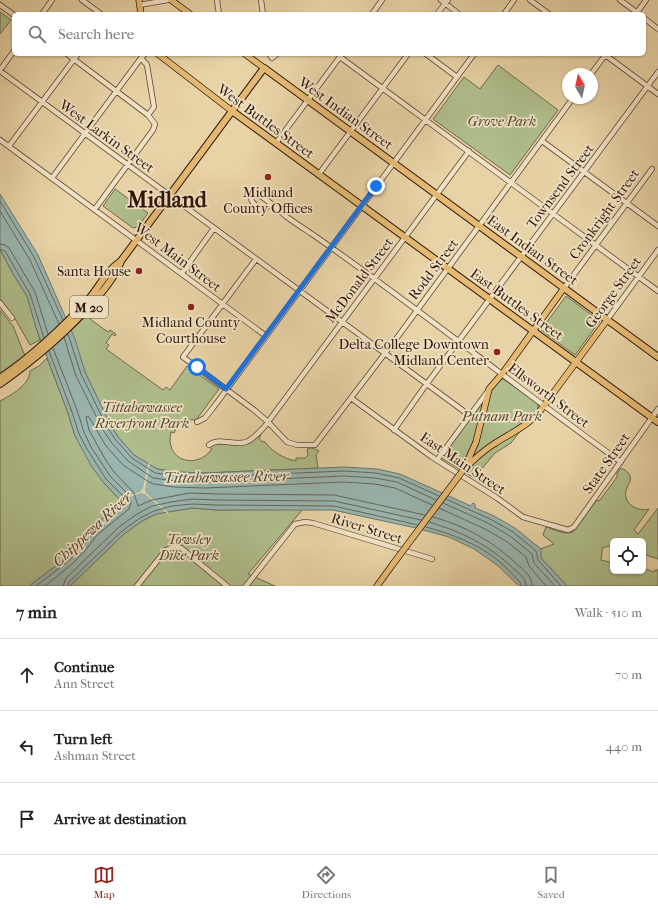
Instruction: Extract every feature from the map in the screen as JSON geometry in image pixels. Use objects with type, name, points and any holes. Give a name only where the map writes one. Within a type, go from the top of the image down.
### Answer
[{"type":"highway","name":"M 20","points":[[0,378],[54,342],[78,319],[107,280],[118,270],[121,261],[264,68]]},
{"type":"highway","name":"West Indian Street","points":[[264,68],[394,163]]},
{"type":"highway","name":"West Buttles Street","points":[[232,111],[362,205]]},
{"type":"highway","name":"East Indian Street","points":[[394,163],[658,357]]},
{"type":"highway","name":"East Buttles Street","points":[[362,205],[658,422]]},
{"type":"highway","name":"M 20","points":[[0,384],[26,362]]},
{"type":"main road","points":[[169,0],[187,12]]},
{"type":"main road","points":[[139,2],[141,12]]},
{"type":"main road","name":"West Buttles Street","points":[[161,56],[232,111]]},
{"type":"main road","name":"West Indian Street","points":[[248,56],[264,68]]},
{"type":"main road","name":"Cronkright Street","points":[[489,389],[502,374],[564,288]]},
{"type":"main road","name":"George Street","points":[[464,469],[487,448],[530,422],[544,406],[607,320]]},
{"type":"main road","points":[[377,586],[464,469],[476,442],[489,389]]},
{"type":"street","points":[[43,12],[52,0]]},
{"type":"street","points":[[82,0],[98,12]]},
{"type":"street","points":[[139,2],[169,0]]},
{"type":"street","points":[[217,0],[219,12]]},
{"type":"street","points":[[261,0],[263,12]]},
{"type":"street","points":[[373,12],[382,0]]},
{"type":"street","points":[[505,12],[514,0]]},
{"type":"street","points":[[530,0],[546,12]]},
{"type":"street","points":[[620,0],[635,12]]},
{"type":"street","points":[[638,12],[646,0]]},
{"type":"street","points":[[438,12],[445,1],[457,12]]},
{"type":"street","points":[[0,5],[12,14]]},
{"type":"street","points":[[646,19],[658,28]]},
{"type":"street","points":[[0,70],[12,54]]},
{"type":"street","points":[[69,56],[148,114],[155,124],[153,130],[95,209]]},
{"type":"street","points":[[9,146],[76,56]]},
{"type":"street","points":[[276,143],[340,56]]},
{"type":"street","points":[[342,56],[382,88],[658,291]]},
{"type":"street","points":[[319,174],[406,56]]},
{"type":"street","points":[[429,56],[457,77]]},
{"type":"street","points":[[197,422],[205,418],[473,56]]},
{"type":"street","points":[[595,68],[604,56]]},
{"type":"street","points":[[608,56],[658,94]]},
{"type":"street","points":[[52,178],[141,58],[147,65],[154,107],[148,114]]},
{"type":"street","name":"West Larkin Street","points":[[0,70],[127,165],[470,415]]},
{"type":"street","name":"Townsend Street","points":[[394,430],[658,72]]},
{"type":"street","name":"Rodd Street","points":[[268,422],[287,442],[305,446],[315,445],[570,104]]},
{"type":"street","name":"West Main Street","points":[[0,140],[266,336]]},
{"type":"street","points":[[542,141],[658,226]]},
{"type":"street","name":"McDonald Street","points":[[209,444],[215,441],[236,443],[245,442],[252,439],[268,422],[469,151]]},
{"type":"street","name":"Cronkright Street","points":[[564,288],[652,169]]},
{"type":"street","name":"Ellsworth Street","points":[[270,204],[459,341],[544,406],[621,462]]},
{"type":"street","points":[[182,273],[214,228]]},
{"type":"street","name":"George Street","points":[[607,320],[658,250]]},
{"type":"street","points":[[256,259],[183,357],[268,422]]},
{"type":"street","points":[[0,303],[12,318]]},
{"type":"street","points":[[437,460],[489,389]]},
{"type":"street","name":"East Main Street","points":[[351,398],[437,460],[497,498],[523,517],[571,530]]},
{"type":"street","name":"State Street","points":[[571,530],[658,410]]},
{"type":"street","name":"River Street","points":[[246,586],[295,524],[305,522],[313,523],[432,560]]},
{"type":"street","points":[[137,586],[166,550],[170,547],[176,546],[227,586]]},
{"type":"green space","points":[[0,12],[11,20],[0,34]]},
{"type":"green space","name":"Grove Park","points":[[498,65],[558,110],[510,175],[433,119],[464,77],[480,89]]},
{"type":"green space","points":[[115,189],[148,213],[138,227],[133,228],[103,206]]},
{"type":"green space","points":[[0,249],[27,296],[40,340],[30,345],[14,317],[0,299]]},
{"type":"green space","points":[[566,296],[600,321],[575,355],[541,330]]},
{"type":"green space","points":[[0,310],[13,326],[25,356],[0,373]]},
{"type":"green space","name":"Tittabawassee Riverfront Park","points":[[89,313],[92,316],[90,319],[108,332],[110,330],[116,334],[115,336],[112,334],[106,343],[109,345],[106,349],[163,390],[166,387],[170,390],[187,366],[219,389],[196,420],[182,422],[174,433],[171,432],[170,442],[172,450],[177,455],[190,461],[198,460],[212,449],[209,447],[216,444],[240,445],[252,440],[260,434],[261,435],[259,438],[262,442],[264,441],[278,454],[291,460],[296,461],[296,458],[305,458],[308,455],[307,449],[309,448],[319,451],[316,455],[318,468],[205,473],[176,472],[157,469],[134,455],[118,437],[110,425],[85,372],[71,331]]},
{"type":"green space","points":[[47,358],[75,436],[103,482],[122,502],[91,528],[79,545],[65,559],[29,586],[0,586],[0,401],[23,386],[29,376],[30,371],[39,366]]},
{"type":"green space","name":"Putnam Park","points":[[500,379],[503,379],[538,403],[538,408],[511,443],[495,453],[474,478],[441,458]]},
{"type":"green space","points":[[621,468],[630,476],[626,496],[629,503],[636,508],[645,510],[649,509],[634,530],[638,534],[658,508],[658,559],[646,555],[646,538],[610,538],[610,546],[602,548],[601,560],[610,562],[610,574],[646,574],[646,569],[654,572],[655,570],[658,570],[658,586],[567,586],[541,558],[540,549],[554,544],[543,535],[546,527],[563,533],[573,532],[596,501],[600,500],[617,477],[617,473]]},
{"type":"green space","name":"Towsley Dike Park","points":[[192,508],[217,510],[303,509],[248,574],[275,586],[70,586],[124,534],[142,521],[156,514]]},
{"type":"water","points":[[0,194],[38,255],[75,339],[85,372],[110,424],[118,437],[134,455],[157,469],[176,472],[205,473],[344,467],[377,469],[400,474],[471,506],[473,503],[475,504],[475,508],[492,515],[515,528],[541,549],[541,558],[567,586],[519,586],[497,565],[474,549],[449,537],[416,528],[333,510],[217,510],[192,508],[156,514],[142,521],[124,534],[70,586],[29,586],[65,559],[79,545],[91,528],[122,502],[103,482],[92,467],[75,436],[68,413],[36,328],[27,296],[0,249]]},
{"type":"pier","points":[[149,462],[145,489],[146,493],[169,513],[168,514],[145,494],[141,493],[119,501],[118,499],[140,492],[143,488]]},
{"type":"place","name":"Midland County Offices","points":[[268,177]]},
{"type":"place","name":"Santa House","points":[[139,271]]},
{"type":"place","name":"Midland County Courthouse","points":[[191,307]]},
{"type":"place","name":"Delta College Downtown Midland Center","points":[[497,352]]},
{"type":"district","name":"Midland","points":[[167,199]]},
{"type":"route","points":[[197,367],[226,389],[376,186]]},
{"type":"water label","name":"Tittabawassee River","points":[[226,477]]},
{"type":"water label","name":"Chippewa River","points":[[92,529]]}]
